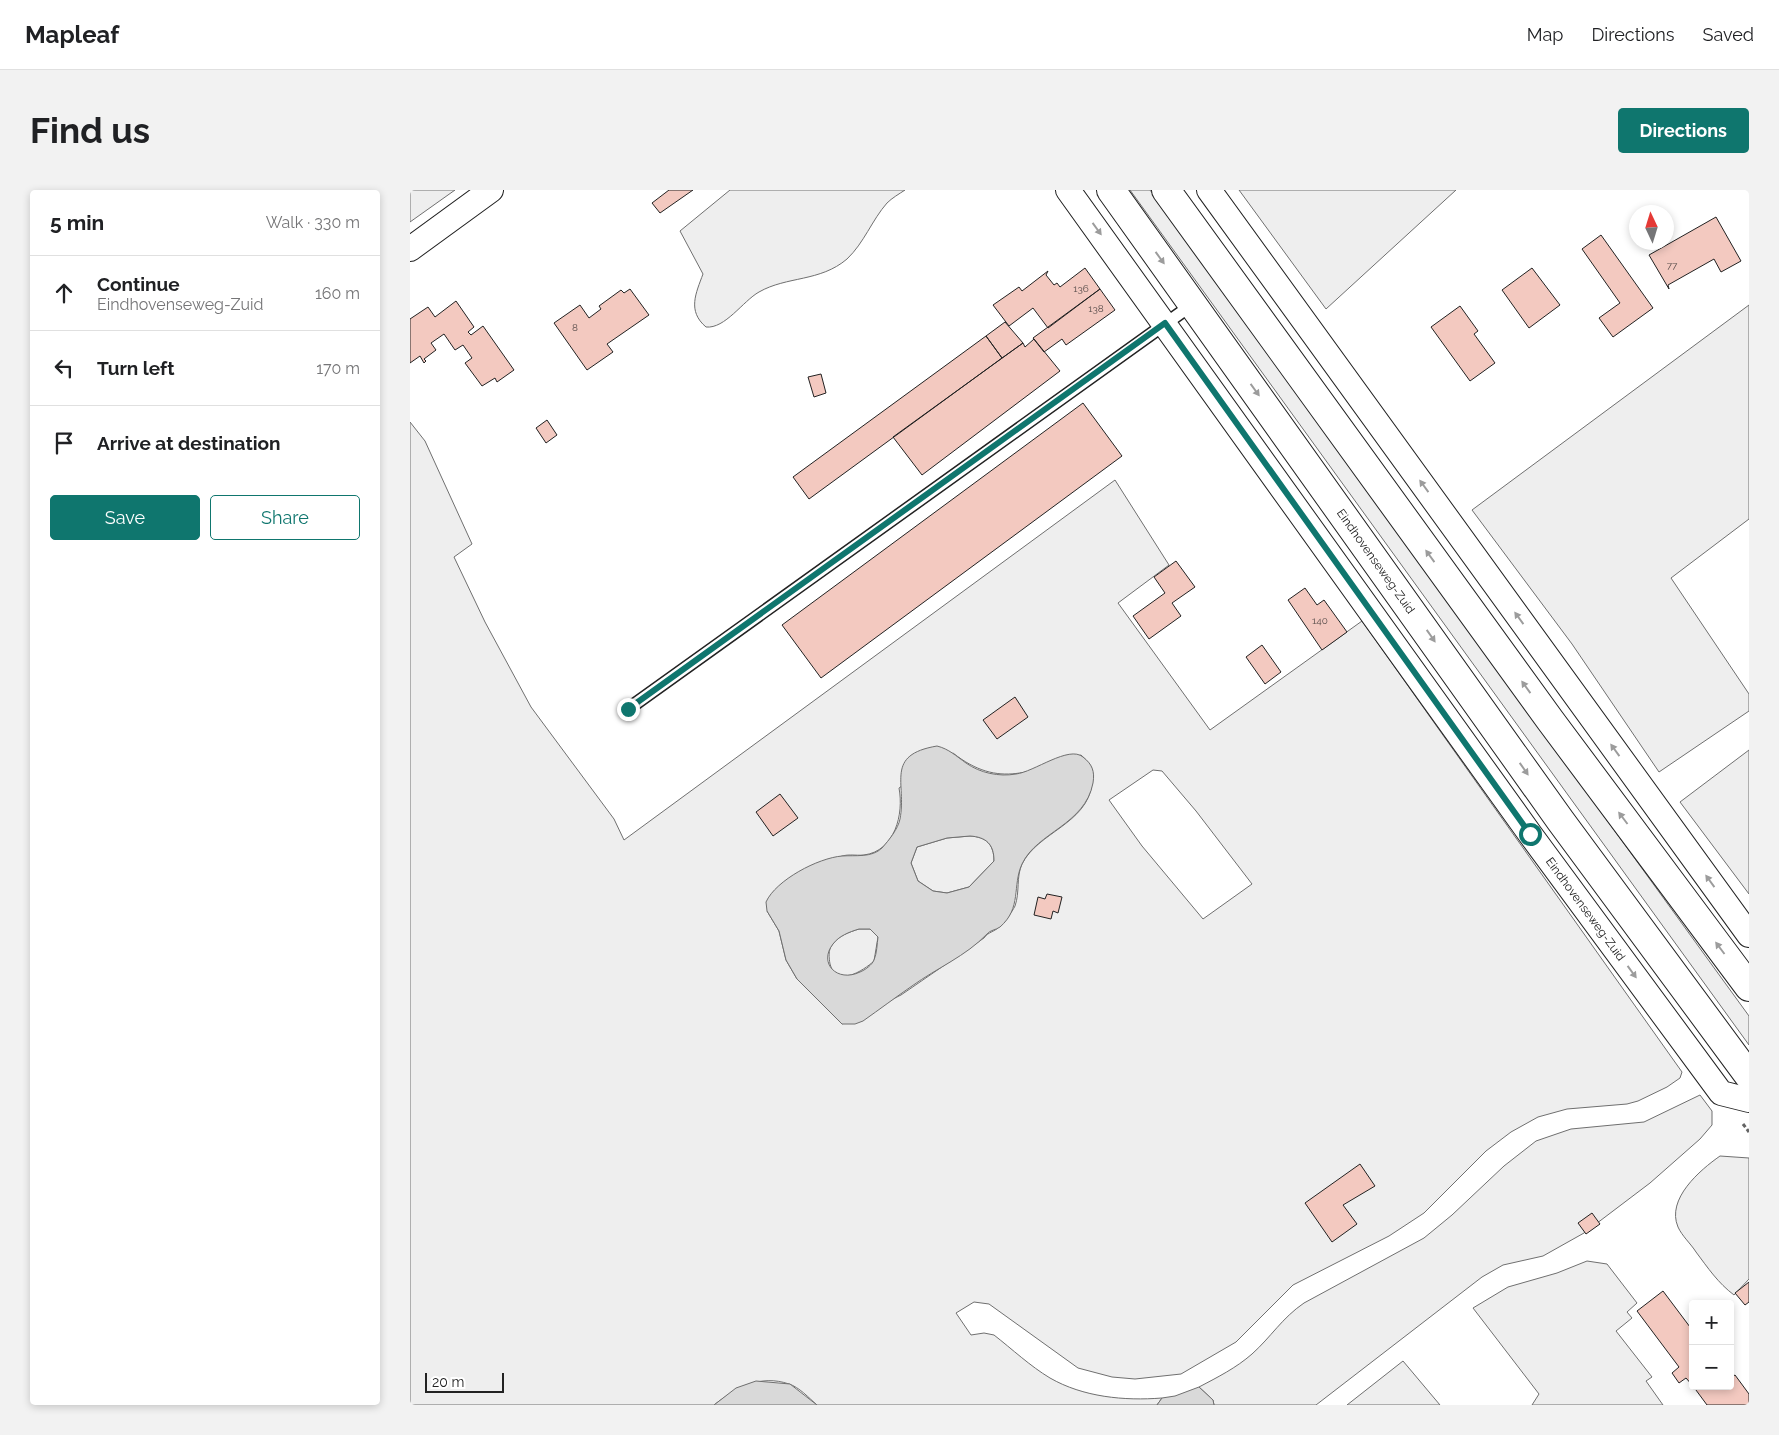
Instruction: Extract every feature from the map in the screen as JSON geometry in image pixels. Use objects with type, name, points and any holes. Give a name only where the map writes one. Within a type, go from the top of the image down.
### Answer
[{"type":"main road","name":"Eindhovenseweg-Zuid","points":[[1111,190],[1560,820],[1749,1076]]},
{"type":"main road","points":[[1166,190],[1527,688],[1749,987]]},
{"type":"street","points":[[410,249],[491,190]]},
{"type":"street","name":"Eindhovenseweg-Zuid","points":[[1068,190],[1524,826],[1721,1093],[1749,1100]]},
{"type":"street","points":[[1209,190],[1749,935]]},
{"type":"lane","points":[[628,709],[1193,304]]},
{"type":"shaded area","points":[[410,190],[455,190],[410,222]]},
{"type":"shaded area","points":[[730,190],[905,190],[887,203],[853,253],[837,266],[826,272],[781,283],[759,292],[720,324],[706,327],[700,321],[695,308],[696,295],[703,274],[680,231]]},
{"type":"shaded area","points":[[1130,190],[1150,190],[1749,1016],[1749,1045]]},
{"type":"shaded area","points":[[1239,190],[1456,190],[1326,309]]},
{"type":"shaded area","points":[[1749,305],[1749,519],[1671,578],[1749,694],[1749,711],[1659,772],[1572,644],[1472,510]]},
{"type":"shaded area","points":[[410,422],[425,441],[472,544],[454,557],[485,622],[531,707],[614,819],[624,840],[1115,480],[1169,565],[1118,603],[1210,730],[1362,621],[1682,1072],[1680,1078],[1667,1087],[1638,1101],[1627,1104],[1567,1109],[1538,1117],[1511,1132],[1486,1151],[1424,1213],[1389,1236],[1293,1285],[1236,1342],[1181,1374],[1135,1379],[1112,1377],[1078,1368],[989,1304],[974,1302],[956,1313],[971,1335],[984,1333],[994,1335],[1035,1368],[1050,1378],[1076,1390],[1119,1398],[1162,1398],[1157,1405],[817,1405],[793,1385],[778,1381],[768,1381],[749,1384],[740,1388],[714,1405],[410,1405]],"holes":[[[953,753],[970,764],[986,771],[1001,774],[1031,771],[1081,755],[1091,768],[1093,775],[1092,784],[1088,798],[1081,809],[1029,853],[1022,864],[1019,874],[1015,906],[997,929],[987,934],[984,938],[901,995],[842,1024],[797,979],[786,960],[779,931],[767,911],[841,856],[864,855],[875,852],[883,846],[890,839],[898,820],[900,809],[899,788]],[[1153,770],[1162,771],[1196,811],[1252,884],[1203,919],[1142,846],[1109,800]]]},
{"type":"shaded area","points":[[937,746],[941,747],[977,769],[1003,775],[1016,774],[1069,754],[1077,754],[1091,765],[1094,775],[1093,783],[1081,809],[1029,853],[1019,872],[1014,905],[1007,920],[1000,927],[990,932],[970,949],[863,1021],[855,1024],[842,1024],[797,979],[786,960],[779,931],[767,911],[766,902],[779,886],[799,871],[821,861],[842,856],[868,855],[882,848],[899,823],[901,772],[904,764],[910,756],[920,750]],"holes":[[[970,836],[985,840],[991,846],[994,861],[969,887],[947,893],[933,891],[918,881],[911,863],[917,847],[947,838]],[[859,929],[870,929],[878,937],[874,960],[868,967],[852,975],[837,973],[829,964],[829,951],[838,939]]]},
{"type":"shaded area","points":[[1749,750],[1749,894],[1680,802]]},
{"type":"shaded area","points":[[970,836],[985,840],[991,846],[994,861],[969,887],[947,893],[933,891],[918,881],[911,863],[917,847],[947,838]]},
{"type":"shaded area","points":[[859,929],[870,929],[878,937],[874,961],[857,973],[844,976],[838,975],[833,971],[830,964],[829,954],[831,947],[841,937]]},
{"type":"shaded area","points":[[1700,1095],[1712,1111],[1712,1125],[1700,1139],[1650,1183],[1584,1233],[1543,1256],[1503,1265],[1482,1277],[1316,1405],[1214,1405],[1213,1400],[1199,1387],[1246,1359],[1259,1348],[1289,1315],[1304,1303],[1424,1238],[1452,1215],[1504,1166],[1536,1141],[1571,1129],[1644,1122]]},
{"type":"shaded area","points":[[1720,1156],[1749,1158],[1749,1279],[1734,1295],[1714,1275],[1684,1237],[1678,1227],[1676,1216],[1677,1206],[1687,1186],[1703,1169]]},
{"type":"shaded area","points":[[1587,1261],[1607,1264],[1637,1303],[1627,1312],[1632,1318],[1616,1331],[1652,1377],[1646,1381],[1663,1405],[1532,1405],[1539,1394],[1473,1308],[1508,1287],[1557,1273]]},
{"type":"shaded area","points":[[1403,1361],[1440,1405],[1347,1405]]},
{"type":"shaded area","points":[[756,1381],[790,1384],[817,1405],[714,1405],[736,1388]]},
{"type":"shaded area","points":[[1199,1387],[1213,1400],[1214,1405],[1157,1405],[1162,1398],[1175,1396]]},
{"type":"building","points":[[669,190],[693,190],[660,213],[652,203]]},
{"type":"building","points":[[1716,217],[1741,261],[1721,272],[1714,259],[1668,285],[1669,289],[1649,255],[1658,250],[1674,250],[1674,241]]},
{"type":"building","points":[[1601,235],[1653,308],[1613,337],[1599,318],[1620,303],[1582,249]]},
{"type":"building","points":[[1085,268],[1100,289],[1048,328],[1033,308],[1009,326],[993,305],[1019,287],[1022,291],[1048,271],[1046,275],[1054,285],[1057,283],[1060,287]]},
{"type":"building","points":[[1532,268],[1560,305],[1529,328],[1502,290]]},
{"type":"building","points":[[630,289],[649,315],[607,344],[613,352],[587,370],[554,323],[580,305],[589,318],[601,309],[599,306],[621,290],[624,293]]},
{"type":"building","points":[[1100,289],[1115,310],[1066,345],[1062,339],[1044,352],[1033,338]]},
{"type":"building","points":[[456,301],[474,327],[468,332],[471,335],[483,326],[514,370],[497,382],[495,378],[482,386],[465,363],[472,358],[463,345],[455,350],[444,334],[431,343],[436,350],[424,359],[426,361],[424,363],[420,356],[410,363],[410,319],[428,307],[435,317]]},
{"type":"building","points":[[1460,306],[1478,331],[1474,334],[1495,363],[1470,381],[1431,327]]},
{"type":"building","points":[[1005,322],[1023,343],[1002,358],[986,336]]},
{"type":"building","points":[[986,336],[1002,358],[809,499],[793,477]]},
{"type":"building","points":[[1034,339],[1060,371],[922,475],[893,437],[1023,343],[1025,347]]},
{"type":"building","points":[[821,374],[826,393],[814,397],[808,377]]},
{"type":"building","points":[[1083,403],[1122,456],[821,678],[782,625]]},
{"type":"building","points":[[547,420],[557,435],[546,443],[536,428]]},
{"type":"building","points":[[1176,561],[1195,587],[1172,603],[1181,616],[1149,639],[1133,616],[1165,593],[1154,577]]},
{"type":"building","points":[[1305,588],[1317,605],[1324,600],[1347,632],[1322,650],[1288,600]]},
{"type":"building","points":[[1262,645],[1281,672],[1265,684],[1246,657]]},
{"type":"building","points":[[1015,697],[1028,717],[997,739],[983,720]]},
{"type":"building","points":[[780,794],[798,818],[773,836],[756,812]]},
{"type":"building","points":[[1047,894],[1062,897],[1058,913],[1053,911],[1051,919],[1034,915],[1038,897],[1045,899]]},
{"type":"building","points":[[1360,1164],[1375,1186],[1343,1205],[1357,1224],[1332,1242],[1305,1203]]},
{"type":"building","points":[[1592,1213],[1600,1224],[1586,1234],[1578,1223]]},
{"type":"building","points":[[1749,1282],[1749,1302],[1745,1305],[1735,1293]]},
{"type":"building","points":[[1663,1291],[1689,1326],[1689,1381],[1686,1378],[1679,1383],[1672,1373],[1679,1367],[1637,1311]]},
{"type":"building","points":[[1734,1376],[1749,1394],[1749,1405],[1707,1405],[1696,1390],[1734,1390]]},
{"type":"route","points":[[628,709],[1165,323],[1530,834]]}]
